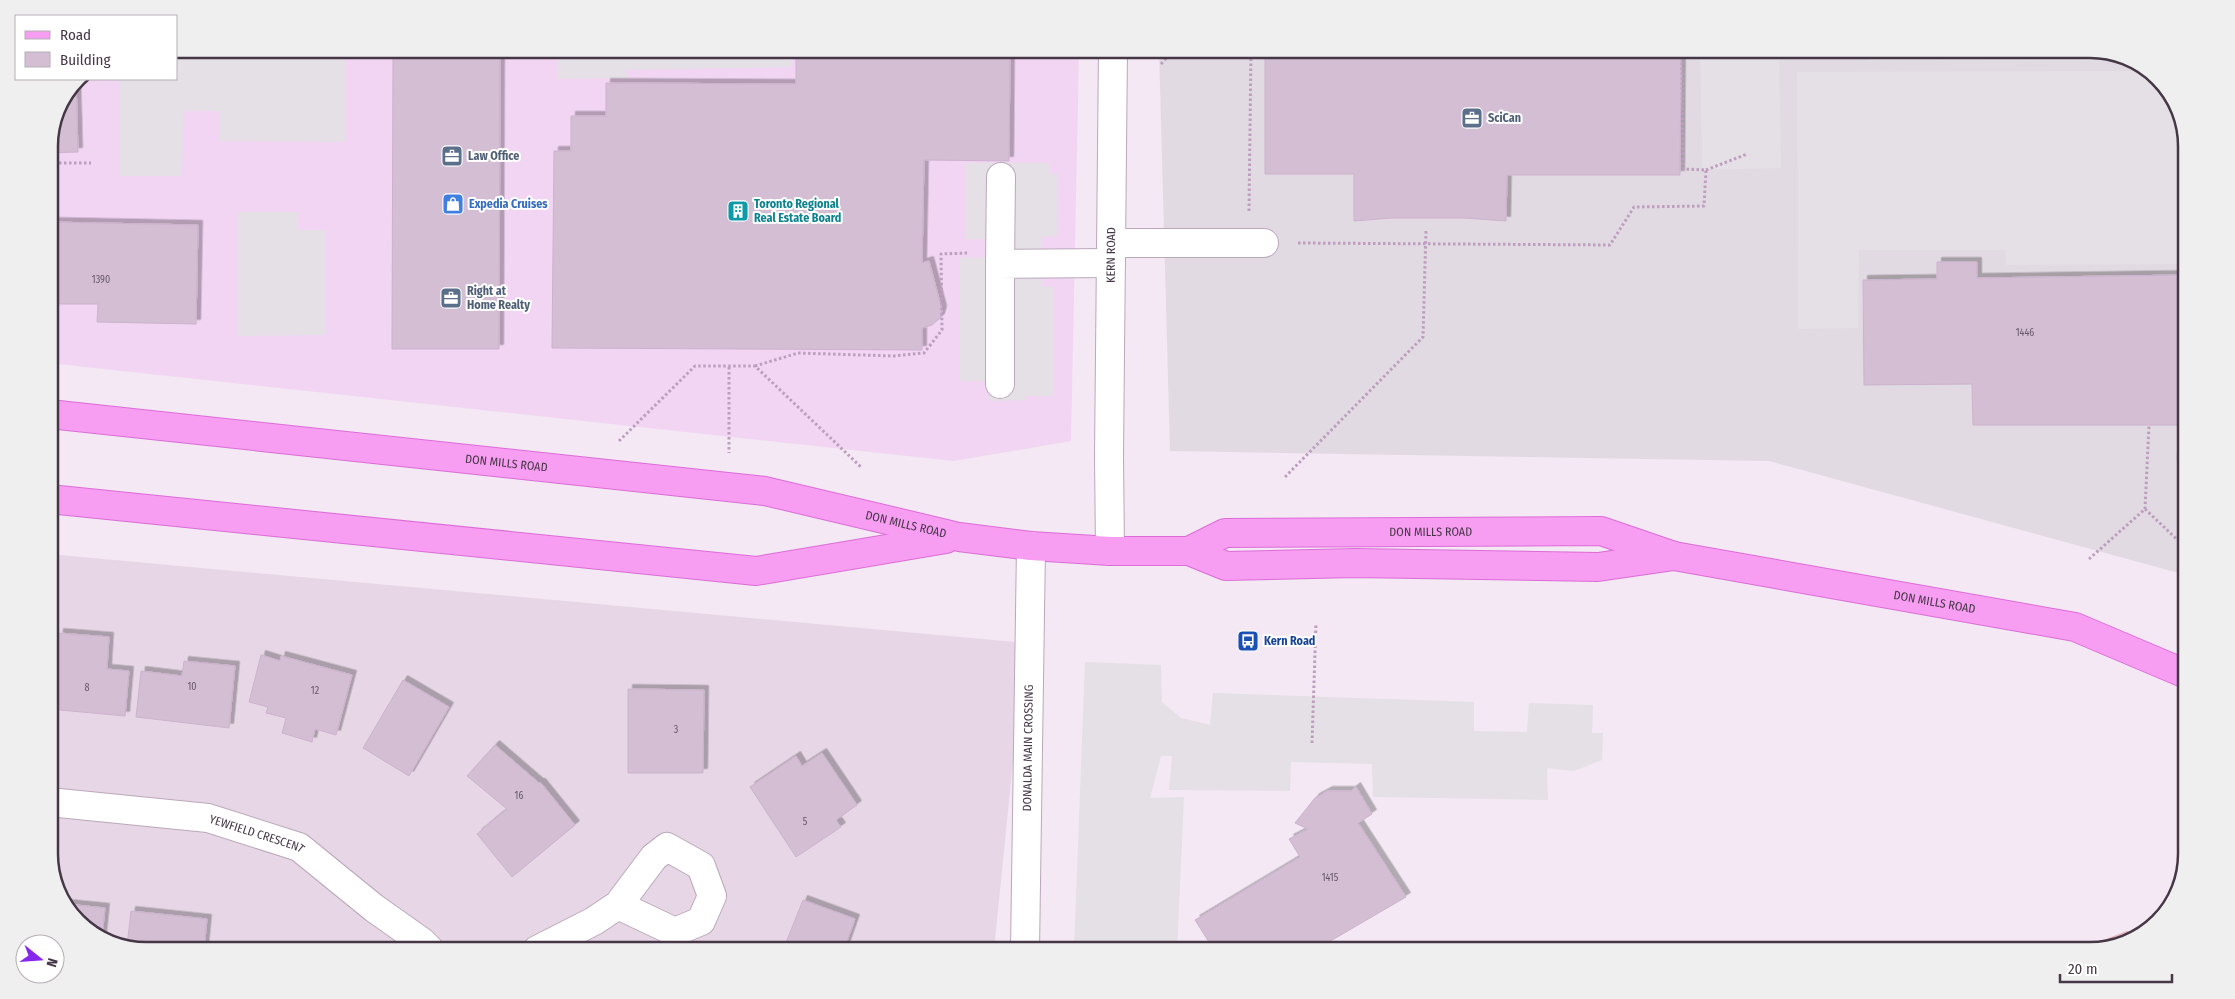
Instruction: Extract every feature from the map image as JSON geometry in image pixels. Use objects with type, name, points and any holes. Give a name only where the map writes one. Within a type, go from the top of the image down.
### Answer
[{"type":"main road","name":"DON MILLS ROAD","points":[[58,415],[765,491],[959,537],[1031,546],[1110,551],[1189,551],[1226,566],[1356,564],[1598,568],[1674,556]]},
{"type":"main road","name":"DON MILLS ROAD","points":[[58,500],[756,571],[959,537]]},
{"type":"main road","name":"DON MILLS ROAD","points":[[1189,551],[1225,533],[1601,532],[1674,556],[2075,627],[2178,671]]},
{"type":"street","name":"KERN ROAD","points":[[1110,551],[1113,58]]},
{"type":"street","points":[[1000,384],[1001,177]]},
{"type":"street","points":[[1001,258],[1257,243]]},
{"type":"street","name":"DONALDA MAIN CROSSING","points":[[1025,942],[1031,546]]},
{"type":"street","name":"YEWFIELD CRESCENT","points":[[58,803],[208,818],[298,847],[374,908],[422,942]]},
{"type":"street","points":[[553,942],[594,921],[618,905]]},
{"type":"path","points":[[1160,64],[1166,58]]},
{"type":"path","points":[[1251,58],[1257,243],[1610,245],[1634,207],[1704,206],[1706,170]]},
{"type":"path","points":[[1682,58],[1683,169],[1706,170],[1747,154]]},
{"type":"path","points":[[58,163],[91,163]]},
{"type":"path","points":[[1285,477],[1423,337],[1426,230]]},
{"type":"path","points":[[617,443],[695,366],[755,366],[798,353],[894,356],[924,352],[942,330],[941,254],[1001,258]]},
{"type":"path","points":[[755,366],[862,468]]},
{"type":"path","points":[[729,367],[729,456]]},
{"type":"path","points":[[2089,559],[2145,509],[2149,425]]},
{"type":"path","points":[[2145,509],[2178,540]]},
{"type":"path","points":[[1312,743],[1316,623]]},
{"type":"shaded area","points":[[178,58],[1079,58],[1071,441],[954,461],[58,364],[58,134],[64,112],[76,92],[87,80],[178,80]]},
{"type":"shaded area","points":[[178,58],[345,58],[345,142],[219,141],[219,111],[183,111],[182,176],[119,176],[120,80],[178,80]]},
{"type":"shaded area","points":[[557,58],[791,58],[791,67],[626,70],[627,78],[557,79]]},
{"type":"shaded area","points":[[1159,58],[2095,58],[2118,62],[2143,76],[2152,83],[2163,97],[2173,117],[2177,140],[2178,573],[1769,461],[1170,451]]},
{"type":"shaded area","points":[[1700,58],[1779,58],[1781,168],[1702,170]]},
{"type":"shaded area","points":[[1868,58],[2095,58],[2114,61],[1868,60]]},
{"type":"shaded area","points":[[2136,71],[2152,83],[2163,97],[2173,117],[2176,129],[2177,264],[2006,265],[2005,250],[1859,250],[1858,328],[1798,329],[1797,72]]},
{"type":"shaded area","points":[[966,163],[1050,163],[1050,174],[1058,174],[1057,236],[1042,237],[1042,286],[1054,287],[1054,396],[1025,396],[1025,400],[990,401],[990,381],[960,381],[960,258],[991,257],[991,239],[966,239]]},
{"type":"shaded area","points":[[238,212],[298,212],[298,230],[326,230],[326,335],[238,336]]},
{"type":"shaded area","points":[[58,555],[1025,643],[995,942],[146,942],[112,935],[83,916],[69,897],[59,870]]},
{"type":"shaded area","points":[[1085,662],[1161,665],[1162,702],[1181,718],[1210,725],[1213,693],[1474,702],[1474,731],[1527,732],[1529,703],[1593,705],[1592,733],[1603,733],[1602,760],[1574,771],[1547,768],[1548,800],[1373,797],[1372,764],[1291,762],[1290,791],[1169,790],[1172,756],[1161,756],[1150,798],[1184,797],[1177,942],[1074,942]]},
{"type":"shaded area","points":[[2127,931],[2129,931],[2118,937],[2101,941]]},
{"type":"building","points":[[393,58],[500,58],[499,349],[392,349]]},
{"type":"building","name":"Toronto Regional Real Estate Board","points":[[796,58],[1010,58],[1009,161],[924,160],[922,263],[929,261],[942,310],[940,318],[932,325],[922,328],[922,350],[552,348],[554,151],[571,151],[571,116],[606,116],[606,83],[796,84]]},
{"type":"building","points":[[1265,58],[1681,58],[1680,175],[1507,175],[1506,221],[1464,218],[1392,218],[1354,221],[1354,174],[1265,174]]},
{"type":"building","points":[[76,92],[78,152],[58,153],[58,134],[64,112]]},
{"type":"building","points":[[58,222],[198,225],[196,324],[97,322],[98,304],[58,304]]},
{"type":"building","points":[[1937,262],[1977,262],[1977,278],[2177,275],[2177,425],[1973,425],[1972,384],[1864,385],[1863,280],[1937,279]]},
{"type":"building","points":[[59,633],[109,637],[107,669],[129,671],[125,716],[58,710]]},
{"type":"building","points":[[261,655],[280,661],[281,656],[352,675],[336,735],[315,729],[312,742],[282,733],[286,718],[266,713],[268,707],[249,702]]},
{"type":"building","points":[[184,661],[235,666],[229,728],[136,717],[141,671],[182,676]]},
{"type":"building","points":[[403,680],[449,707],[409,776],[363,748]]},
{"type":"building","points":[[628,689],[704,690],[703,773],[628,773]]},
{"type":"building","points":[[495,745],[541,783],[575,825],[512,877],[477,834],[507,809],[467,776]]},
{"type":"building","points":[[822,753],[857,805],[836,820],[841,827],[796,857],[750,787],[796,756],[802,766]]},
{"type":"building","points":[[1356,787],[1372,814],[1358,823],[1406,897],[1329,942],[1209,942],[1195,920],[1300,857],[1289,839],[1308,829],[1295,823],[1315,798],[1328,791],[1351,791]]},
{"type":"building","points":[[803,900],[855,919],[847,942],[786,942]]},
{"type":"building","points":[[75,905],[105,908],[103,930],[83,916]]},
{"type":"building","points":[[131,911],[207,919],[205,942],[146,942],[128,940]]},
{"type":"place","name":"SciCan","points":[[1472,118]]},
{"type":"place","name":"Law Office","points":[[452,156]]},
{"type":"place","name":"Expedia Cruises","points":[[453,204]]},
{"type":"place","name":"Toronto Regional Real Estate Board","points":[[738,211]]},
{"type":"place","name":"Right at Home Realty","points":[[451,298]]},
{"type":"place","name":"Kern Road","points":[[1248,641]]}]
